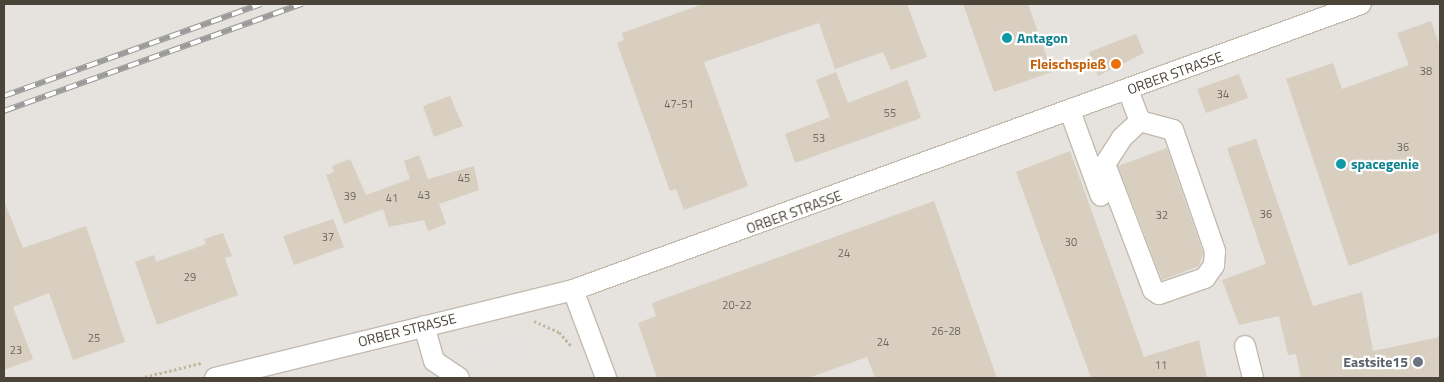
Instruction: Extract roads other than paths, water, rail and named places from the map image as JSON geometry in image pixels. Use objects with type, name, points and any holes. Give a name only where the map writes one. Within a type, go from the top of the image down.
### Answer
[{"type":"street","name":"ORBER STRASSE","points":[[215,378],[243,375],[424,326],[574,290],[1361,4]]},
{"type":"street","points":[[1128,90],[1140,122]]},
{"type":"street","points":[[1070,111],[1102,196]]},
{"type":"street","points":[[1140,122],[1173,130],[1215,251],[1214,265],[1204,278],[1160,294],[1153,290],[1105,164],[1122,138],[1140,122]]},
{"type":"street","points":[[574,290],[606,378]]},
{"type":"street","points":[[424,326],[434,361],[459,378]]},
{"type":"street","points":[[1245,346],[1253,378]]},
{"type":"railway","points":[[4,96],[261,4]]},
{"type":"railway","points":[[4,111],[302,4]]},
{"type":"place","name":"Antagon","points":[[1007,38]]},
{"type":"place","name":"Fleischspieß","points":[[1116,64]]},
{"type":"place","name":"spacegenie","points":[[1341,164]]},
{"type":"place","name":"Eastsite15","points":[[1418,362]]}]
